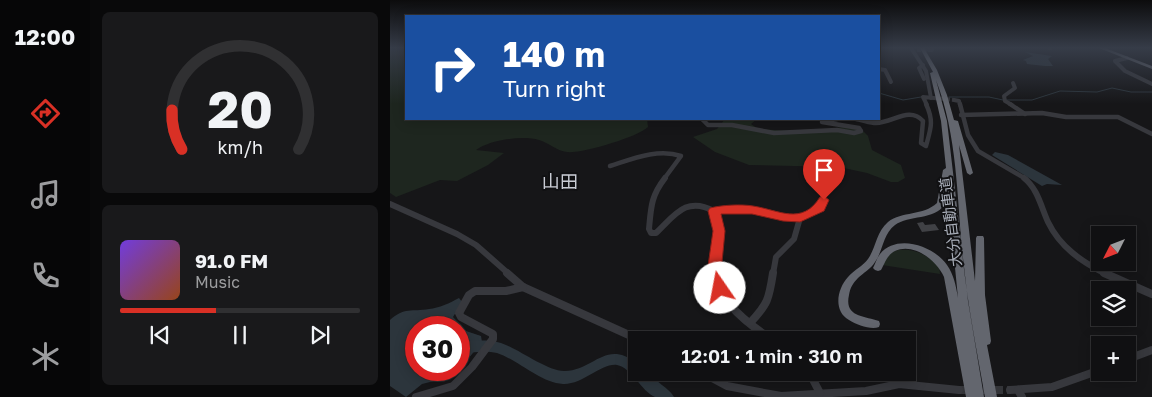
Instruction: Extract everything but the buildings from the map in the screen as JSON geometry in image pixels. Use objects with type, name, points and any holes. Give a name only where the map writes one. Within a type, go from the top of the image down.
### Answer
[{"type":"highway","name":"大分自動車道","points":[[929,67],[944,121],[963,302],[978,397]]},
{"type":"highway","name":"大分自動車道","points":[[933,67],[945,93],[952,129],[974,301],[991,397]]},
{"type":"highway","points":[[945,93],[970,173]]},
{"type":"highway","points":[[875,324],[856,319],[844,310],[842,305],[846,285],[855,274],[871,262],[888,227],[900,219],[926,214],[941,204],[946,179],[944,121]]},
{"type":"highway","points":[[980,238],[980,294],[995,397]]},
{"type":"highway","points":[[878,268],[881,258],[886,252],[900,246],[919,249],[932,254],[942,263],[949,277],[972,397]]},
{"type":"street","points":[[921,67],[919,68],[924,79]]},
{"type":"street","points":[[862,120],[880,123],[902,116],[916,115],[923,121],[921,143],[925,146],[928,144],[932,117],[923,97],[932,97],[931,83],[924,67]]},
{"type":"street","points":[[1120,67],[1124,71],[1152,84]]},
{"type":"street","points":[[880,69],[885,70],[891,82]]},
{"type":"street","points":[[1013,83],[1015,88],[1004,96],[1005,101],[1025,114]]},
{"type":"street","points":[[954,100],[959,101],[961,115],[969,139],[976,150],[1013,170],[1035,189],[1052,230],[1071,252],[1102,271],[1152,294]]},
{"type":"street","points":[[961,115],[1042,113],[1066,117],[1118,117],[1152,134]]},
{"type":"street","points":[[703,120],[708,125],[732,126],[774,133],[861,131],[854,127],[823,123],[826,120]]},
{"type":"street","points":[[610,166],[630,159],[653,155],[672,154],[681,156],[655,190],[649,214],[648,229],[651,233],[656,234],[674,214],[687,206],[702,204],[714,211],[752,210],[776,216],[800,218],[822,205],[825,180]]},
{"type":"street","points":[[390,204],[457,234],[476,245],[523,287],[628,335]]},
{"type":"street","points":[[714,211],[719,231],[714,273],[715,280],[727,299],[750,323],[761,331]]},
{"type":"street","points":[[750,323],[765,307],[769,298],[776,257],[794,239],[800,218]]},
{"type":"street","points":[[416,397],[423,393],[448,388],[457,383],[494,339],[494,334],[461,317],[460,313],[469,295],[475,291],[506,291],[523,287]]},
{"type":"street","points":[[1136,357],[1152,350]]},
{"type":"street","points":[[1017,392],[1052,387],[1091,373]]},
{"type":"street","points":[[718,381],[727,386],[781,396],[866,391],[899,384],[958,390]]},
{"type":"street","points":[[814,381],[820,393]]},
{"type":"shaded area","points":[[390,67],[405,67],[405,120],[647,120],[648,127],[622,140],[574,152],[556,149],[539,140],[515,138],[498,141],[476,150],[504,153],[488,165],[457,181],[440,180],[396,197],[390,193]]},
{"type":"shaded area","points":[[724,120],[756,120],[751,124],[758,129],[809,132],[856,127],[868,136],[872,150],[901,165],[905,178],[898,182],[891,182],[867,173],[839,167],[749,165],[715,152],[693,137],[717,129]]},
{"type":"shaded area","points":[[995,152],[1008,155],[1062,185],[1047,184],[1042,186],[992,155]]},
{"type":"shaded area","points":[[910,250],[925,255],[939,265],[940,274],[882,265],[882,262],[892,252]]},
{"type":"shaded area","points":[[459,298],[462,302],[454,316],[405,316],[405,381],[434,381],[422,384],[406,397],[390,386],[390,320],[400,313],[433,308]]},
{"type":"shaded area","points":[[470,332],[481,336],[482,342],[470,357]]},
{"type":"waterway","points":[[1007,100],[1032,100],[1060,91],[1097,92],[1112,88],[1131,92],[1152,92]]},
{"type":"waterway","points":[[880,93],[903,100],[921,97]]},
{"type":"waterway","points":[[949,97],[989,97],[1003,100]]},
{"type":"waterway","points":[[470,347],[496,347],[551,374],[564,378],[583,373],[608,360],[617,359],[628,365]]},
{"type":"waterway","points":[[646,381],[667,397]]},
{"type":"tunnel","points":[[934,98],[954,100]]},
{"type":"tunnel","points":[[959,390],[1010,390]]},
{"type":"district","name":"山田","points":[[560,181]]},
{"type":"route","points":[[720,288],[715,280],[714,273],[719,238],[718,218],[714,211],[752,210],[783,218],[800,218],[819,208],[824,200]]}]
